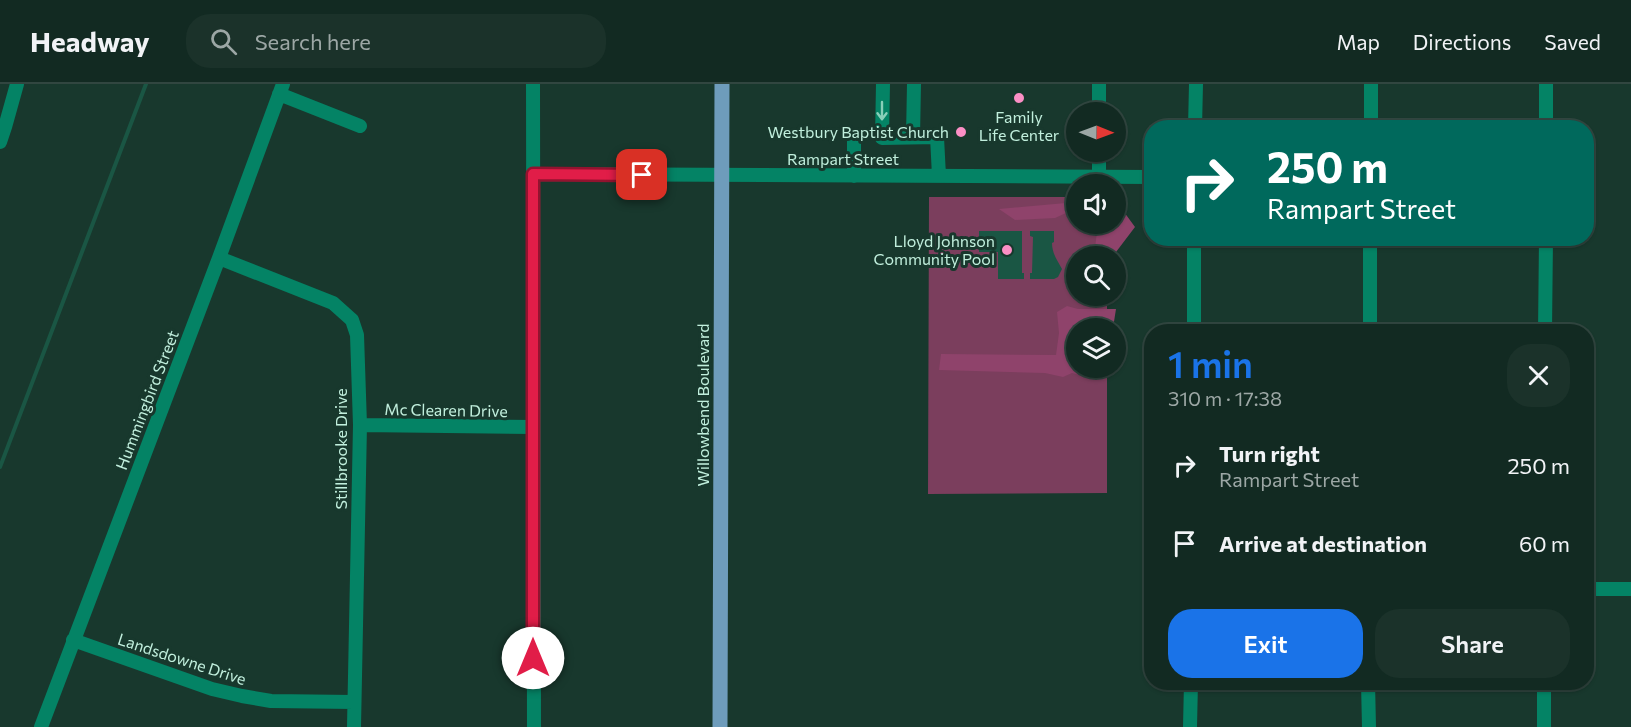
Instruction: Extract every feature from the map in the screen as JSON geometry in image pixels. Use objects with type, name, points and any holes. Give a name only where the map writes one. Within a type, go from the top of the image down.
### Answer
[{"type":"main road","name":"Willowbend Boulevard","points":[[720,727],[722,84]]},
{"type":"street","points":[[0,141],[17,84]]},
{"type":"street","points":[[533,84],[534,727]]},
{"type":"street","points":[[882,84],[882,138],[937,137],[939,176]]},
{"type":"street","points":[[913,137],[914,84]]},
{"type":"street","points":[[1099,84],[1099,102]]},
{"type":"street","points":[[1195,120],[1196,84]]},
{"type":"street","points":[[1371,84],[1371,120]]},
{"type":"street","points":[[1546,84],[1546,120]]},
{"type":"street","points":[[281,89],[360,126]]},
{"type":"street","name":"Hummingbird Street","points":[[41,727],[281,89]]},
{"type":"street","points":[[854,137],[854,176]]},
{"type":"street","name":"Rampart Street","points":[[533,174],[1066,177]]},
{"type":"street","name":"Rampart Street","points":[[1126,177],[1144,177]]},
{"type":"street","points":[[1194,246],[1194,324]]},
{"type":"street","points":[[1370,246],[1370,324]]},
{"type":"street","points":[[1545,246],[1545,324]]},
{"type":"street","name":"Stillbrooke Drive","points":[[219,258],[333,303],[352,320],[357,335],[360,425],[354,727]]},
{"type":"street","name":"Mc Clearen Drive","points":[[360,425],[533,427]]},
{"type":"street","points":[[1594,590],[1631,589]]},
{"type":"street","name":"Landsdowne Drive","points":[[73,640],[212,688],[242,696],[271,701],[354,702]]},
{"type":"street","points":[[1190,727],[1191,690]]},
{"type":"street","points":[[1368,690],[1368,727]]},
{"type":"street","points":[[1544,690],[1544,727]]},
{"type":"shaded area","points":[[929,197],[1066,197],[1066,234],[1107,234],[1107,246],[1066,246],[1066,306],[1107,306],[1107,318],[1066,318],[1066,378],[1107,378],[1107,493],[928,494]]},
{"type":"shaded area","points":[[1066,203],[1066,213],[1055,218],[1015,220],[999,209]]},
{"type":"shaded area","points":[[1126,215],[1135,227],[1121,246],[1095,246],[1097,234],[1126,234]]},
{"type":"shaded area","points":[[979,231],[1022,231],[1024,279],[998,279],[998,252],[979,252]]},
{"type":"shaded area","points":[[1030,231],[1054,231],[1053,250],[1062,269],[1058,277],[1030,279],[1033,237],[1030,236]]},
{"type":"shaded area","points":[[1067,306],[1078,309],[1116,309],[1115,318],[1066,318],[1066,376],[939,370],[941,354],[1056,355],[1059,333],[1057,312]]},
{"type":"waterway","points":[[0,467],[146,84]]},
{"type":"place","name":"Family Life Center","points":[[1019,98]]},
{"type":"place","name":"Westbury Baptist Church","points":[[961,132]]},
{"type":"place","name":"Lloyd Johnson Community Pool","points":[[1007,250]]},
{"type":"route","points":[[533,658],[533,174],[642,175]]}]
